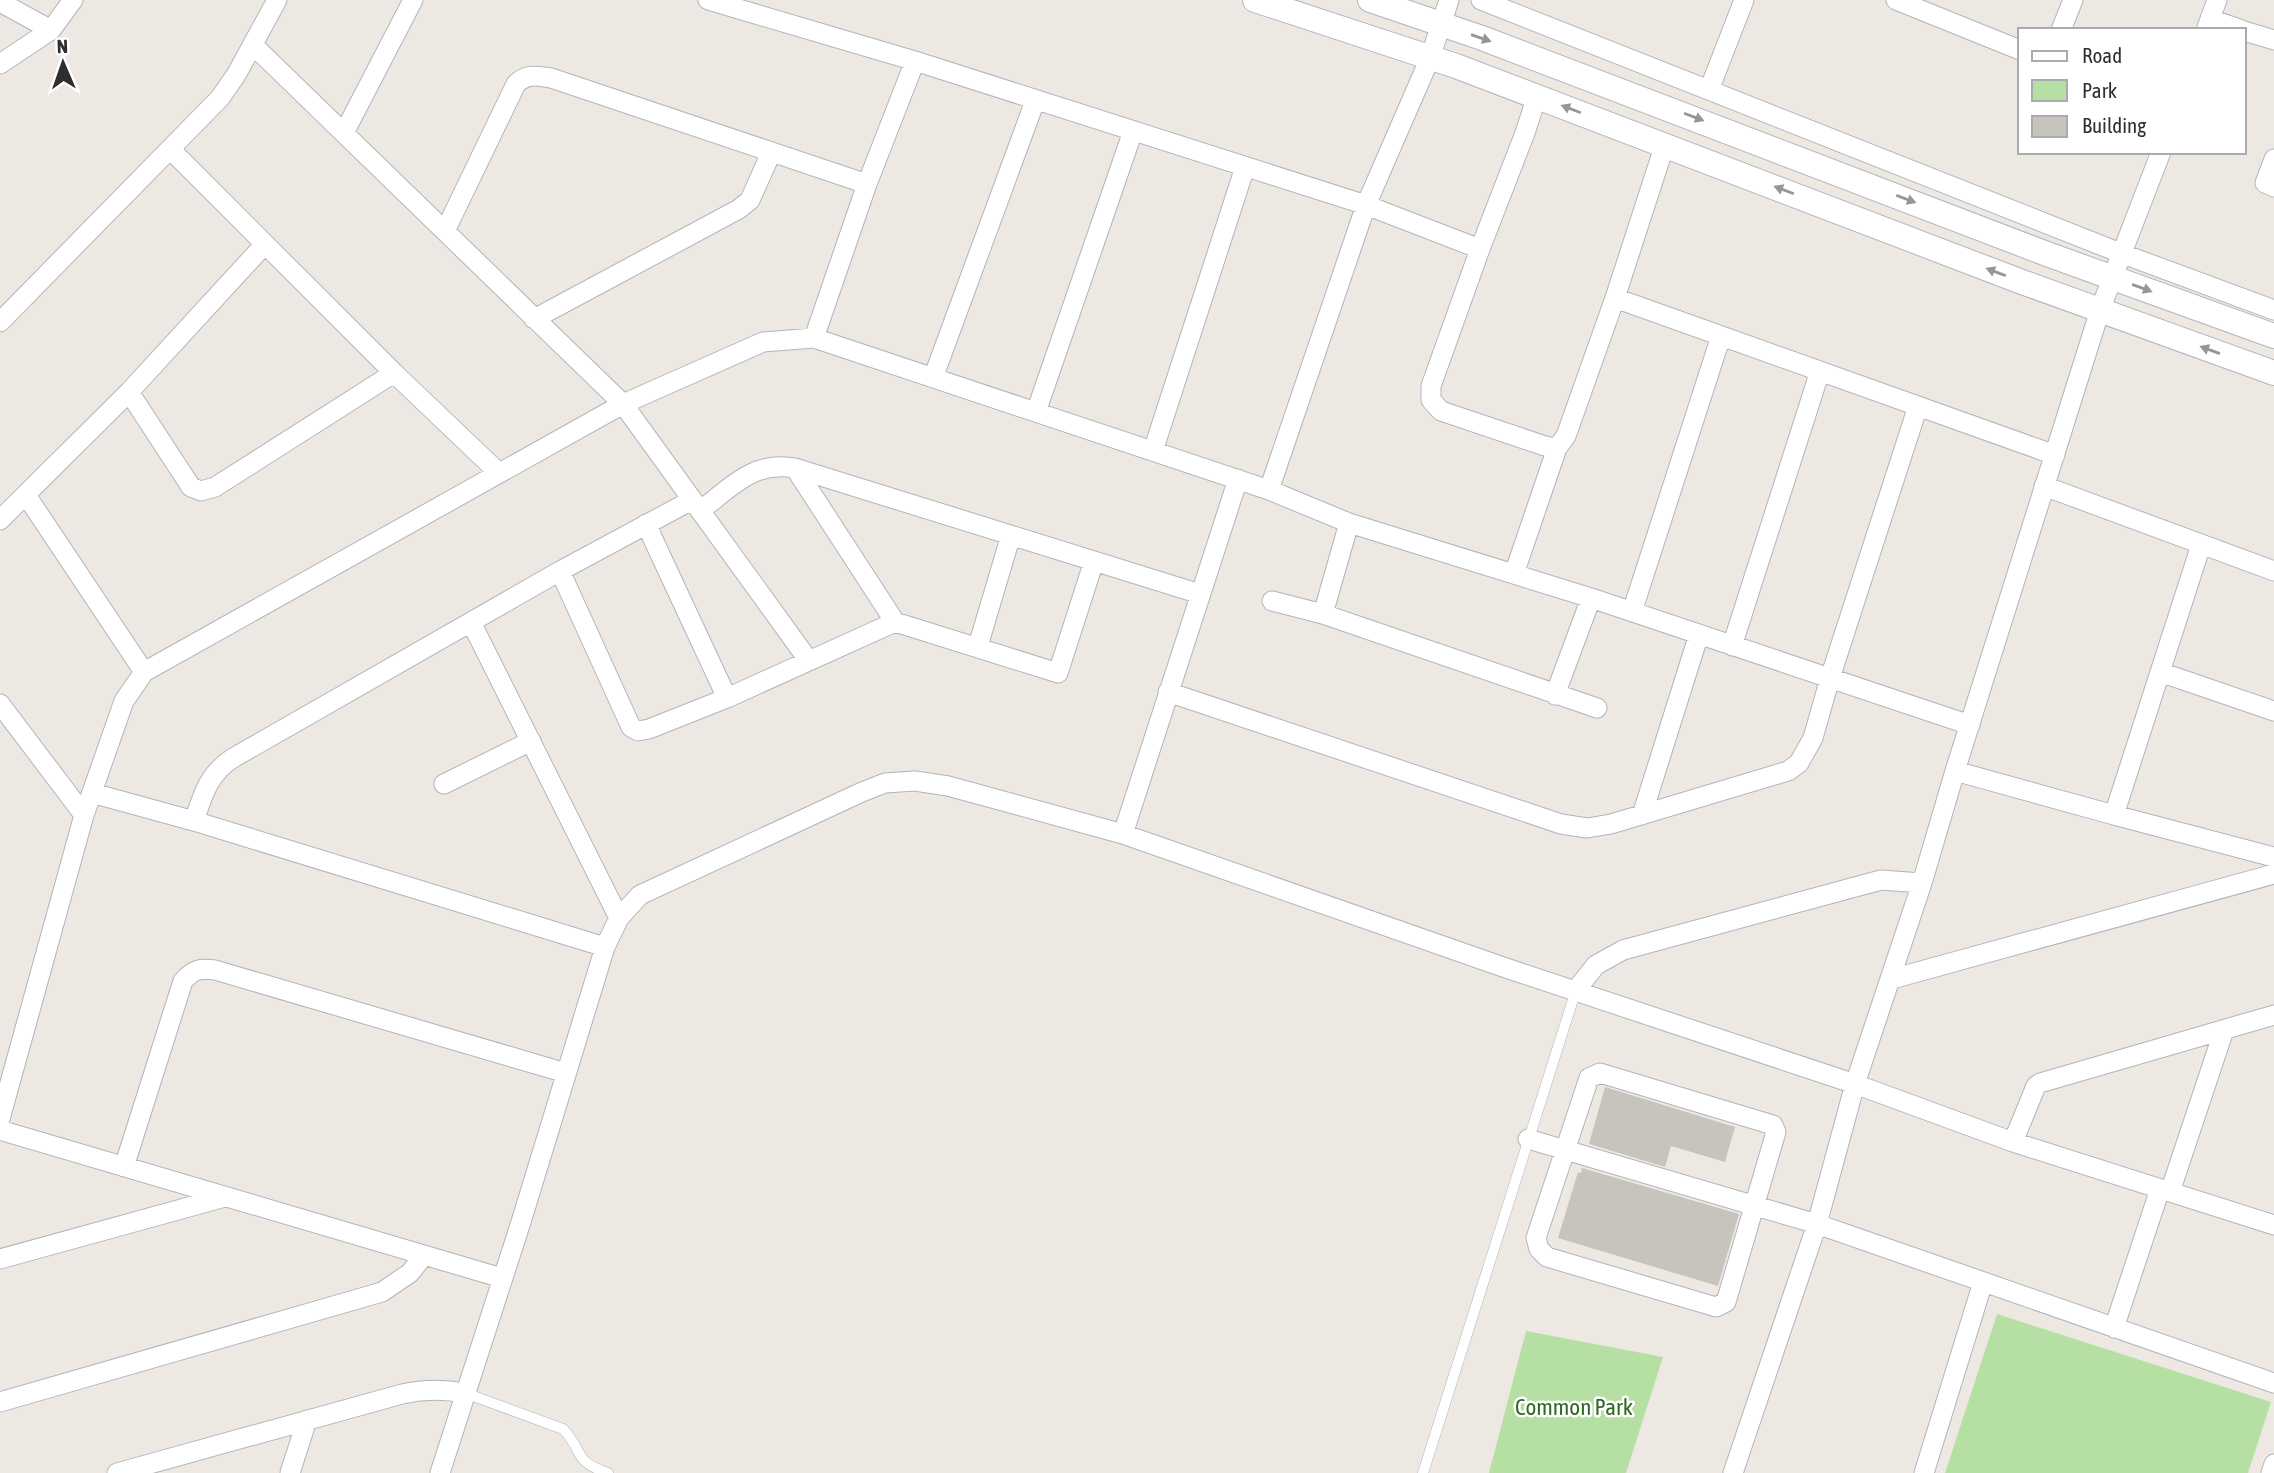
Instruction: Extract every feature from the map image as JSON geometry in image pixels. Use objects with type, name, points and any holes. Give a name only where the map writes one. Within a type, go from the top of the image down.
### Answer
[{"type":"street","points":[[0,64],[51,30],[73,0]]},
{"type":"street","points":[[0,321],[220,98],[278,0]]},
{"type":"street","points":[[344,133],[413,0]]},
{"type":"street","points":[[708,0],[915,61],[1366,205],[1480,249]]},
{"type":"street","points":[[1255,0],[1456,65],[2100,310],[2274,373]]},
{"type":"street","points":[[1370,0],[1677,111],[2111,277],[2274,336]]},
{"type":"street","points":[[1269,490],[1366,205],[1430,58],[1449,0]]},
{"type":"street","points":[[1481,0],[2123,254],[2274,310]]},
{"type":"street","points":[[1709,90],[1744,0]]},
{"type":"street","points":[[1896,0],[2018,49]]},
{"type":"street","points":[[2062,28],[2073,0]]},
{"type":"street","points":[[2217,0],[2208,24],[2231,28]]},
{"type":"street","points":[[0,2],[51,30]]},
{"type":"street","points":[[2246,31],[2274,40]]},
{"type":"street","points":[[253,45],[623,404],[808,661]]},
{"type":"street","points":[[814,338],[867,184],[915,61]]},
{"type":"street","points":[[445,231],[516,84],[523,77],[535,75],[551,78],[867,184]]},
{"type":"street","points":[[1537,96],[1431,386],[1430,400],[1441,411],[1557,448]]},
{"type":"street","points":[[933,378],[1035,101]]},
{"type":"street","points":[[1036,412],[1133,131]]},
{"type":"street","points":[[1514,574],[1557,448],[1566,436],[1615,298],[1665,144]]},
{"type":"street","points":[[170,149],[394,373],[499,473]]},
{"type":"street","points":[[534,319],[739,209],[750,200],[771,153]]},
{"type":"street","points":[[1733,1473],[1817,1224],[1855,1084],[1892,979],[2100,310],[2160,154]]},
{"type":"street","points":[[2274,159],[2265,183],[2274,187]]},
{"type":"street","points":[[1153,451],[1245,167]]},
{"type":"street","points":[[0,520],[128,392],[265,244]]},
{"type":"street","points":[[1615,298],[2055,455]]},
{"type":"street","points":[[1632,612],[1721,336]]},
{"type":"street","points":[[0,1119],[84,815],[124,701],[144,673],[623,404],[763,342],[814,338],[1238,479],[1349,523],[1591,598],[1970,725]]},
{"type":"street","points":[[1732,646],[1820,371]]},
{"type":"street","points":[[128,392],[191,487],[201,491],[215,487],[394,373]]},
{"type":"street","points":[[1168,692],[1562,824],[1587,828],[1611,824],[1788,771],[1798,763],[1813,738],[1918,406]]},
{"type":"street","points":[[194,821],[207,783],[221,765],[560,571],[646,524],[696,505],[753,471],[766,467],[782,465],[795,468],[1200,594]]},
{"type":"street","points":[[795,468],[895,622]]},
{"type":"street","points":[[1123,834],[1238,479]]},
{"type":"street","points":[[2044,486],[2274,571]]},
{"type":"street","points":[[26,495],[144,673]]},
{"type":"street","points":[[1323,614],[1349,523]]},
{"type":"street","points":[[646,524],[727,698]]},
{"type":"street","points":[[978,646],[1011,535]]},
{"type":"street","points":[[2115,815],[2201,545]]},
{"type":"street","points":[[560,571],[631,727],[638,731],[727,698],[895,622],[1058,673],[1094,561]]},
{"type":"street","points":[[1555,695],[1591,598]]},
{"type":"street","points":[[1272,601],[1323,614],[1597,708]]},
{"type":"street","points":[[471,622],[619,918]]},
{"type":"street","points":[[1642,815],[1699,634]]},
{"type":"street","points":[[2160,672],[2274,711]]},
{"type":"street","points":[[0,704],[84,815]]},
{"type":"street","points":[[444,783],[531,741]]},
{"type":"street","points":[[1955,771],[2274,857]]},
{"type":"street","points":[[439,1473],[606,947],[619,918],[640,895],[885,783],[915,780],[948,786],[1123,834],[1855,1084],[2013,1142],[2274,1225]]},
{"type":"street","points":[[92,793],[194,821],[606,947]]},
{"type":"street","points":[[1892,979],[2274,874]]},
{"type":"street","points":[[1576,990],[1596,965],[1623,950],[1881,880],[1922,883]]},
{"type":"street","points":[[124,1167],[183,981],[190,973],[200,968],[215,970],[566,1073]]},
{"type":"street","points":[[2013,1142],[2036,1086],[2040,1083],[2274,1015]]},
{"type":"street","points":[[2114,1328],[2224,1030]]},
{"type":"street","points":[[1600,1073],[1773,1125],[1776,1132],[1754,1205],[1726,1302],[1716,1307],[1705,1306],[1548,1257],[1539,1249],[1536,1238],[1589,1078],[1600,1073]]},
{"type":"street","points":[[0,1130],[502,1278]]},
{"type":"street","points":[[1528,1139],[1817,1224],[2274,1383]]},
{"type":"street","points":[[0,1259],[227,1197]]},
{"type":"street","points":[[0,1402],[382,1292],[410,1273],[424,1255]]},
{"type":"street","points":[[1924,1473],[1983,1282]]},
{"type":"street","points":[[117,1473],[423,1389],[465,1393]]},
{"type":"street","points":[[290,1473],[307,1420]]},
{"type":"street","points":[[2271,1473],[2274,1464]]},
{"type":"lane","points":[[1423,1473],[1576,990]]},
{"type":"lane","points":[[465,1393],[563,1429],[572,1438],[580,1456],[589,1467],[608,1473]]},
{"type":"green space","points":[[1997,1314],[2271,1402],[2248,1473],[1945,1473]]},
{"type":"green space","name":"Common Park","points":[[1526,1331],[1663,1357],[1626,1473],[1489,1473]]},
{"type":"building","points":[[1605,1087],[1735,1127],[1725,1162],[1671,1146],[1665,1167],[1589,1144]]},
{"type":"building","points":[[1582,1168],[1739,1214],[1718,1286],[1558,1238],[1578,1172],[1581,1173]]}]
